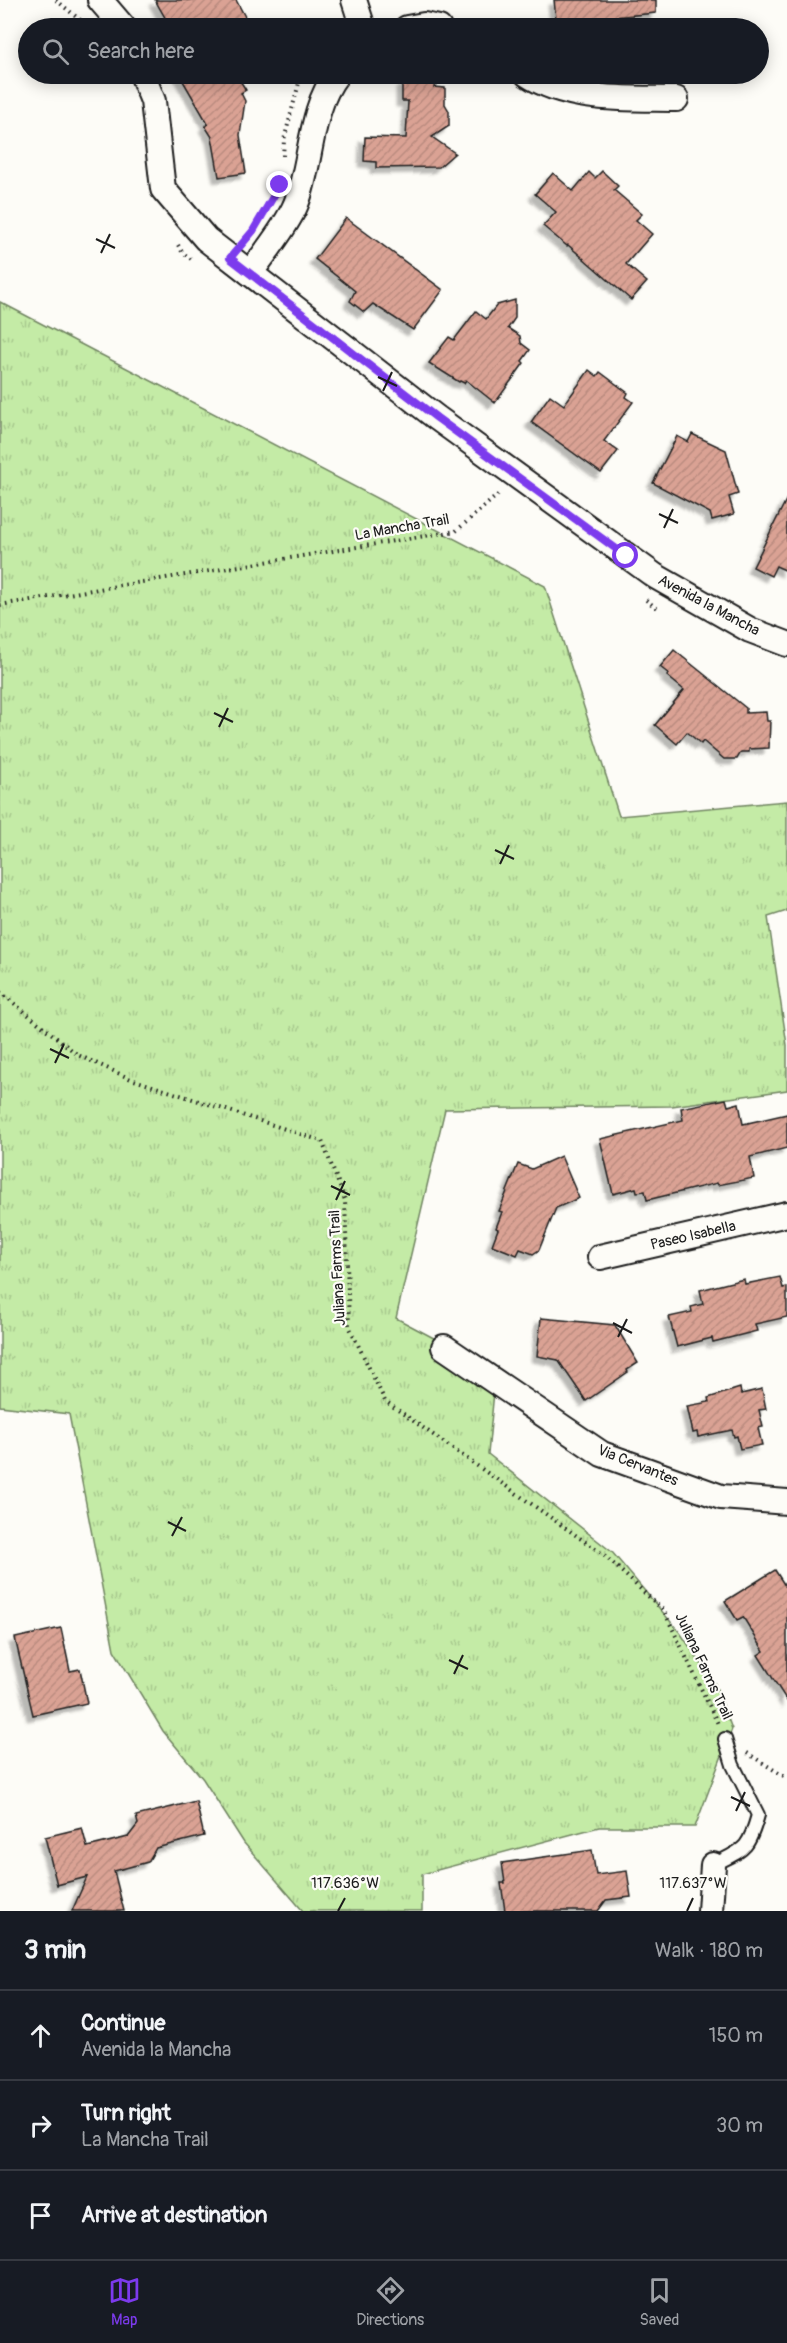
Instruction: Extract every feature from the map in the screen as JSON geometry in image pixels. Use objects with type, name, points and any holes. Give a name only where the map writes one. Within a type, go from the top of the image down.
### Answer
[{"type":"street","points":[[100,0],[115,18]]},
{"type":"street","points":[[354,0],[360,18]]},
{"type":"street","name":"Avenida la Mancha","points":[[146,84],[153,101],[163,189],[206,239],[437,418],[648,571],[750,630],[787,644]]},
{"type":"street","points":[[250,273],[296,205],[315,124],[329,84]]},
{"type":"street","points":[[541,84],[604,98],[676,99]]},
{"type":"street","name":"Paseo Isabella","points":[[600,1257],[787,1214]]},
{"type":"street","name":"Via Cervantes","points":[[444,1347],[602,1454],[721,1497],[787,1503]]},
{"type":"street","points":[[710,1911],[713,1865]]},
{"type":"lane","points":[[713,1865],[741,1850],[751,1840],[758,1815],[733,1764],[725,1739]]},
{"type":"path","points":[[56,0],[78,18]]},
{"type":"path","points":[[282,163],[284,140],[299,84]]},
{"type":"path","name":"La Mancha Trail","points":[[0,605],[456,531],[500,493],[491,486]]},
{"type":"path","name":"Juliana Farms Trail","points":[[0,992],[78,1055],[131,1079],[322,1141],[345,1200],[349,1326],[386,1401],[604,1555],[664,1611],[725,1739],[787,1778]]},
{"type":"green space","points":[[0,302],[545,586],[619,816],[787,801],[787,911],[768,917],[787,1045],[787,1090],[672,1106],[445,1109],[396,1318],[496,1371],[488,1454],[612,1552],[681,1634],[715,1684],[732,1729],[695,1827],[599,1827],[422,1874],[422,1911],[303,1911],[244,1843],[203,1779],[163,1731],[114,1650],[69,1414],[0,1406]]},
{"type":"building","points":[[155,0],[236,0],[246,18],[165,18]]},
{"type":"building","points":[[554,0],[656,0],[656,13],[603,18],[556,18]]},
{"type":"building","points":[[185,84],[242,84],[246,90],[241,93],[245,101],[240,135],[246,173],[219,177],[212,137],[205,126],[208,124]]},
{"type":"building","points":[[402,84],[435,84],[434,87],[445,88],[449,126],[432,137],[455,153],[439,167],[376,168],[376,162],[364,161],[365,137],[406,138],[408,101],[402,101]]},
{"type":"building","points":[[602,171],[618,186],[614,190],[642,214],[636,220],[652,234],[626,264],[647,282],[631,300],[543,226],[556,212],[535,194],[553,173],[573,191],[589,172],[595,178]]},
{"type":"building","points":[[346,218],[443,290],[413,330],[373,304],[364,312],[350,301],[355,291],[315,259]]},
{"type":"building","points":[[515,300],[515,318],[508,328],[520,336],[521,343],[530,350],[522,361],[524,363],[495,403],[466,380],[464,383],[459,382],[429,363],[449,337],[454,340],[476,311],[486,319],[497,305]]},
{"type":"building","points":[[589,370],[597,376],[600,372],[628,393],[626,397],[633,402],[604,441],[618,451],[601,473],[531,422],[550,395],[564,405]]},
{"type":"building","points":[[692,434],[726,450],[738,494],[729,497],[734,514],[712,520],[710,513],[653,483],[677,436],[688,442]]},
{"type":"building","points":[[787,498],[787,571],[776,566],[771,576],[753,567]]},
{"type":"building","points":[[674,650],[746,708],[746,713],[766,712],[767,721],[770,721],[769,748],[749,749],[749,752],[741,752],[737,759],[724,759],[703,741],[701,744],[687,732],[677,744],[655,725],[684,690],[660,667]]},
{"type":"building","points":[[726,1099],[728,1106],[739,1103],[743,1124],[787,1114],[787,1148],[750,1157],[754,1178],[718,1185],[717,1183],[647,1200],[645,1191],[637,1192],[636,1188],[613,1194],[600,1139],[683,1120],[681,1108]]},
{"type":"building","points":[[561,1156],[579,1198],[556,1208],[539,1250],[533,1254],[520,1249],[517,1255],[492,1245],[502,1212],[499,1211],[518,1164],[532,1169]]},
{"type":"building","points":[[780,1277],[783,1288],[787,1287],[787,1317],[755,1324],[757,1331],[713,1342],[712,1338],[677,1347],[669,1317],[692,1312],[691,1307],[703,1304],[700,1290],[744,1279],[745,1284]]},
{"type":"building","points":[[541,1318],[615,1325],[638,1363],[586,1401],[558,1360],[537,1356]]},
{"type":"building","points":[[740,1388],[741,1394],[762,1389],[766,1409],[759,1410],[763,1427],[758,1428],[762,1445],[740,1449],[737,1436],[734,1437],[732,1430],[698,1437],[697,1432],[693,1433],[687,1406],[709,1402],[708,1398]]},
{"type":"building","points":[[775,1570],[787,1589],[787,1701],[758,1655],[764,1651],[743,1617],[737,1620],[725,1601]]},
{"type":"building","points":[[61,1628],[70,1671],[80,1669],[87,1703],[33,1715],[15,1638]]},
{"type":"building","points":[[196,1801],[204,1836],[156,1848],[148,1862],[114,1871],[124,1911],[72,1911],[87,1877],[57,1885],[45,1837],[82,1828],[87,1847],[128,1837],[138,1824],[136,1816]]},
{"type":"building","points":[[592,1850],[596,1875],[627,1871],[631,1897],[606,1900],[598,1911],[505,1911],[501,1883],[505,1883],[502,1863]]},
{"type":"route","points":[[280,185],[253,231],[230,258],[437,418],[626,556]]}]
